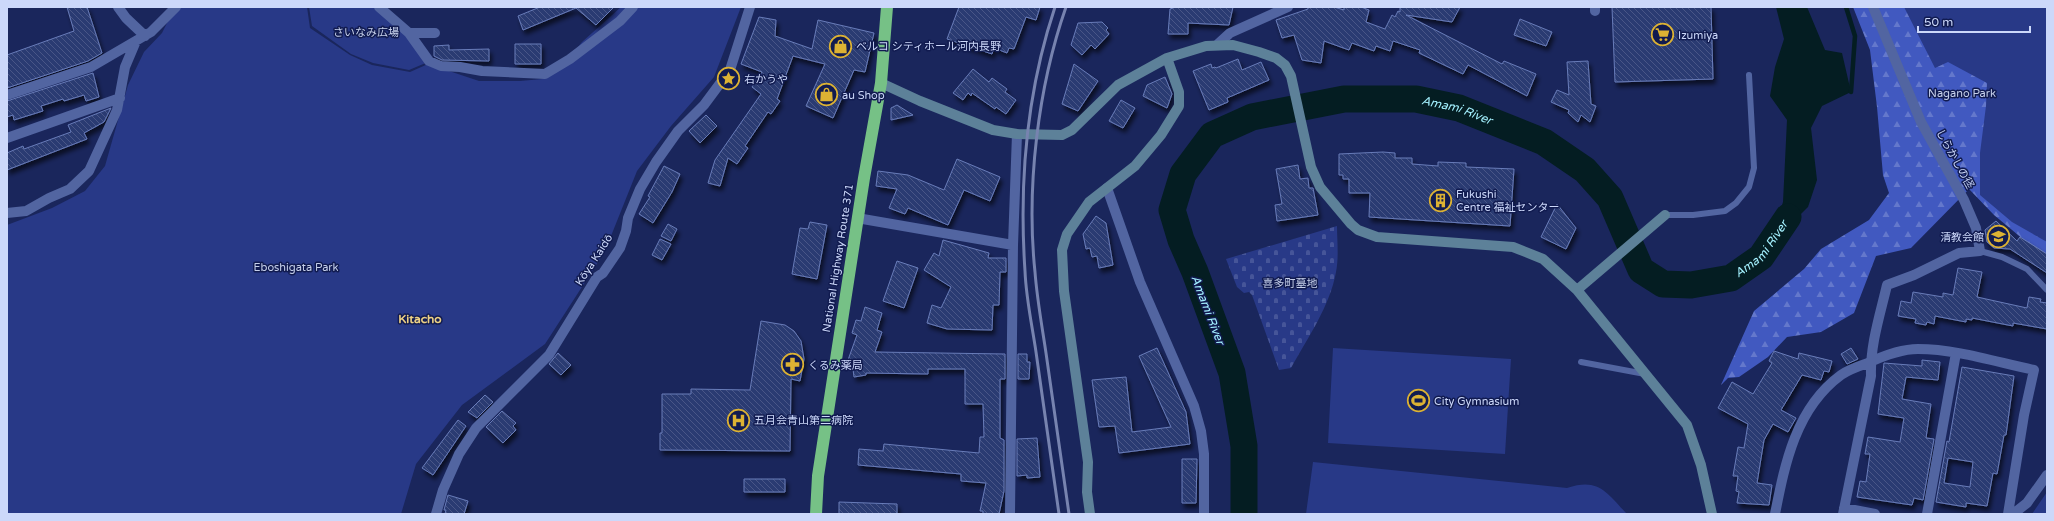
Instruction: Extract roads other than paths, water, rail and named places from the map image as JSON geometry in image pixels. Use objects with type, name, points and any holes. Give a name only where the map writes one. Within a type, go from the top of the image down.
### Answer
[{"type":"highway","name":"National Highway Route 371","points":[[816,514],[818,476],[857,218],[881,83],[887,7]]},
{"type":"street","points":[[118,7],[140,38]]},
{"type":"street","points":[[7,95],[91,67],[140,38],[176,7]]},
{"type":"street","points":[[379,7],[408,33],[429,61],[441,66],[482,71],[545,74],[570,59],[620,21],[633,7]]},
{"type":"street","name":"Kōya Kaidō","points":[[436,514],[443,490],[459,454],[476,428],[549,355],[597,277],[603,273],[620,248],[626,231],[628,218],[640,189],[656,162],[678,131],[704,105],[730,70],[750,7]]},
{"type":"street","points":[[1218,44],[1230,33],[1288,7]]},
{"type":"street","name":"しらかしの径","points":[[1873,7],[1921,122],[1964,200],[1976,228],[1980,251]]},
{"type":"street","points":[[408,33],[435,33]]},
{"type":"street","points":[[7,213],[26,211],[48,198],[70,189],[89,171],[117,110],[125,68],[140,38]]},
{"type":"street","points":[[881,83],[993,130],[1017,134],[1062,135],[1072,130],[1110,91],[1167,58],[1206,46],[1218,44],[1235,46],[1276,58],[1285,65],[1291,76],[1306,146],[1320,187],[1351,224],[1358,230],[1377,237],[1513,247],[1543,258],[1577,290],[1647,374],[1687,425],[1701,465],[1712,514]]},
{"type":"street","points":[[1090,514],[1087,492],[1088,462],[1064,291],[1062,250],[1067,234],[1089,202],[1135,166],[1161,135],[1180,106],[1179,92],[1167,58]]},
{"type":"street","points":[[7,138],[120,98]]},
{"type":"street","points":[[1010,514],[1013,245],[1017,134]]},
{"type":"street","points":[[1107,188],[1140,282],[1196,412],[1201,431],[1204,454],[1204,514]]},
{"type":"street","points":[[1577,290],[1589,278],[1665,215]]},
{"type":"street","points":[[857,218],[1013,245]]},
{"type":"street","points":[[1874,514],[1844,511],[1871,376],[1871,362],[1875,334],[1887,285],[1914,275],[1959,253],[1980,251]]},
{"type":"street","points":[[1775,514],[1787,454],[1796,432],[1822,392],[1841,374],[1891,353],[1917,349],[1956,353],[2034,370],[2024,415],[2008,514]]},
{"type":"street","points":[[1927,514],[1956,353]]},
{"type":"street","points":[[2013,514],[2027,503],[2047,475]]},
{"type":"lane","points":[[1665,215],[1693,215],[1725,211],[1736,203],[1749,187],[1754,168],[1749,75]]},
{"type":"lane","points":[[1980,251],[2002,256],[2027,269],[2047,290]]},
{"type":"lane","points":[[1581,362],[1647,374]]},
{"type":"waterway","points":[[1846,7],[1855,36],[1851,92]]},
{"type":"waterway","name":"Amami River","points":[[1244,514],[1244,446],[1232,373],[1195,272],[1181,240],[1172,210],[1183,174],[1212,135],[1252,117],[1344,99],[1416,99],[1459,108],[1544,142],[1585,170],[1610,198],[1641,270],[1663,284],[1691,285],[1731,278],[1761,257],[1788,217]]},
{"type":"railway","points":[[1055,7],[1045,39],[1038,71],[1027,138],[1024,171],[1023,238],[1028,301],[1059,514]]},
{"type":"railway","points":[[1066,7],[1048,70],[1042,104],[1033,172],[1032,206],[1037,292],[1069,514]]},
{"type":"place","name":"Izumiya","points":[[1663,35]]},
{"type":"place","name":"ベルコ シティホール河内長野","points":[[841,46]]},
{"type":"place","name":"右かうや","points":[[728,79]]},
{"type":"place","name":"au Shop","points":[[826,95]]},
{"type":"place","name":"Fukushi Centre 福祉センター","points":[[1441,200]]},
{"type":"place","name":"清教会館","points":[[1999,237]]},
{"type":"place","name":"くるみ薬局","points":[[792,365]]},
{"type":"place","name":"City Gymnasium","points":[[1419,401]]},
{"type":"place","name":"五月会青山第二病院","points":[[738,420]]},
{"type":"district","name":"Kitacho","points":[[420,319]]},
{"type":"park label","name":"さいなみ広場","points":[[366,32]]},
{"type":"park label","name":"Nagano Park","points":[[1962,93]]},
{"type":"park label","name":"Eboshigata Park","points":[[296,267]]},
{"type":"park label","name":"喜多町墓地","points":[[1290,283]]}]
